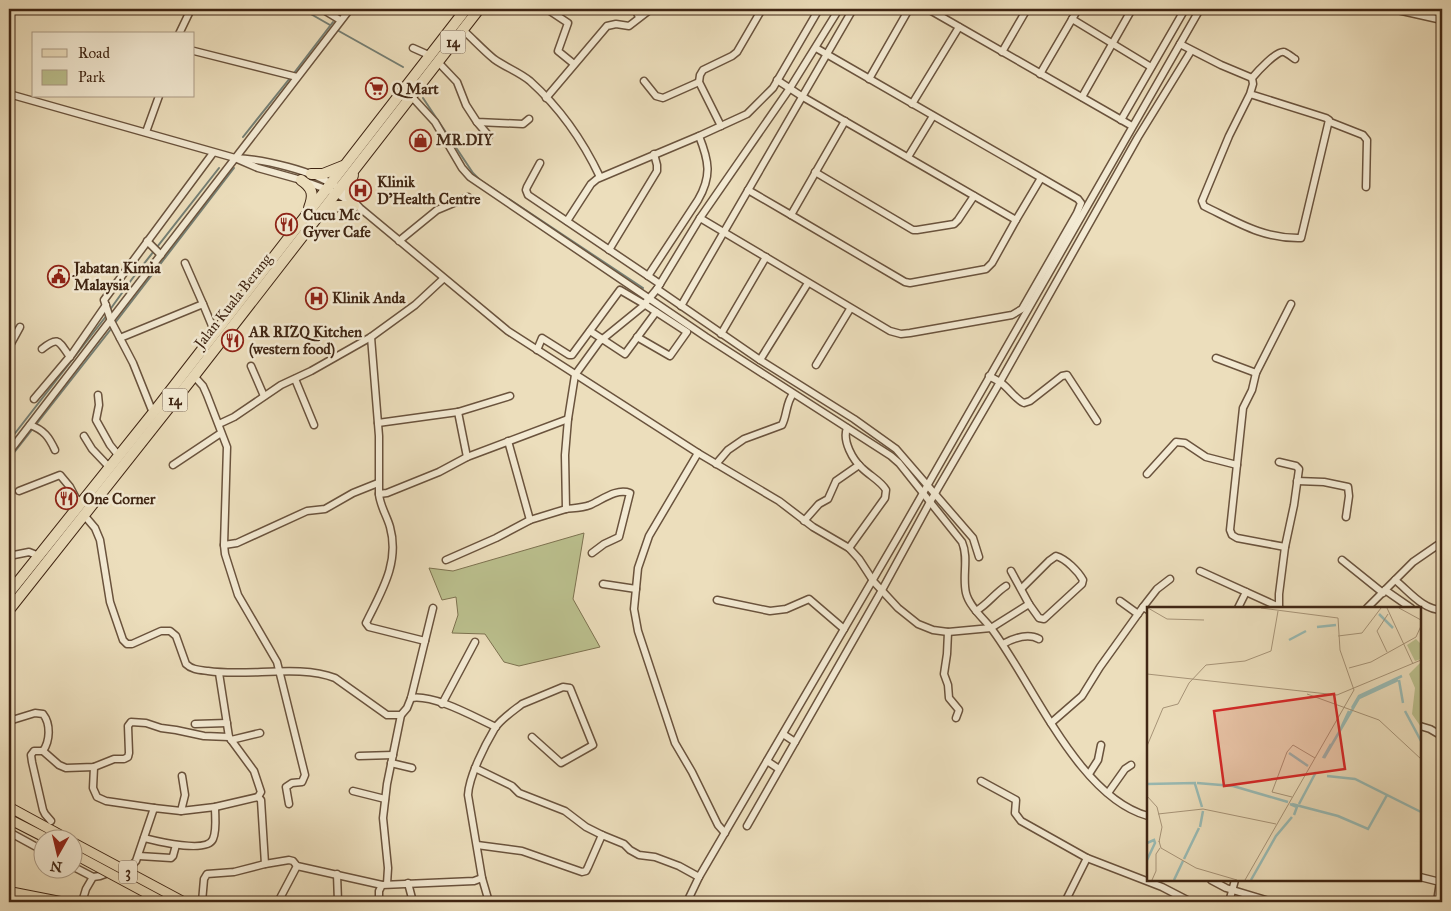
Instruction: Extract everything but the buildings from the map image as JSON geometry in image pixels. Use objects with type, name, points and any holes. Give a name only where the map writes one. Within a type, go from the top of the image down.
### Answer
[{"type":"highway","name":"Jalan Kuala Berang","points":[[82,510],[119,456],[306,214],[358,165],[412,97],[466,9]]},
{"type":"highway","name":"Jalan Kuala Berang","points":[[9,593],[44,555],[194,376],[317,217],[346,165],[434,59],[463,30],[479,9]]},
{"type":"highway","points":[[311,174],[323,174],[346,165]]},
{"type":"highway","points":[[317,217],[337,206],[355,204],[352,180],[358,165]]},
{"type":"highway","points":[[300,180],[308,184],[312,190],[312,198],[306,214]]},
{"type":"highway","name":"Jalan Kuala Berang","points":[[10,607],[44,555]]},
{"type":"highway","points":[[9,892],[60,902]]},
{"type":"highway","points":[[9,901],[19,902]]},
{"type":"main road","points":[[9,807],[48,828]]},
{"type":"main road","points":[[9,819],[32,831]]},
{"type":"main road","name":"3","points":[[82,847],[184,902]]},
{"type":"main road","name":"3","points":[[82,858],[163,902]]},
{"type":"street","points":[[180,32],[191,9]]},
{"type":"street","points":[[322,9],[340,20]]},
{"type":"street","points":[[34,399],[55,382],[74,357],[110,318],[350,9]]},
{"type":"street","points":[[546,9],[568,24],[558,51],[574,64]]},
{"type":"street","points":[[635,9],[640,17]]},
{"type":"street","points":[[546,98],[607,26],[616,24],[629,26],[651,9]]},
{"type":"street","points":[[721,126],[700,82],[700,75],[703,70],[737,52],[762,9]]},
{"type":"street","points":[[567,221],[591,184],[600,177],[747,114],[769,93],[778,80],[819,9]]},
{"type":"street","points":[[566,509],[565,455],[568,419],[576,375],[601,340],[647,302],[700,218],[790,88],[840,9]]},
{"type":"street","points":[[681,306],[854,9]]},
{"type":"street","points":[[869,79],[908,9]]},
{"type":"street","points":[[928,9],[1132,126]]},
{"type":"street","points":[[1002,52],[1027,9]]},
{"type":"street","points":[[1040,74],[1078,9]]},
{"type":"street","points":[[1082,97],[1132,9]]},
{"type":"street","points":[[1121,120],[1184,9]]},
{"type":"street","points":[[700,218],[890,331],[901,334],[1016,313],[1022,309],[1200,9]]},
{"type":"street","points":[[1393,9],[1442,20]]},
{"type":"street","points":[[1072,19],[1151,67]]},
{"type":"street","points":[[912,104],[959,27]]},
{"type":"street","points":[[463,30],[495,60],[521,75],[546,98],[575,131],[600,177]]},
{"type":"street","points":[[1180,44],[1191,51],[1252,78]]},
{"type":"street","points":[[413,48],[434,59],[457,82],[466,105],[476,122],[489,136]]},
{"type":"street","points":[[687,902],[699,877],[873,581],[989,376],[1079,214],[1081,205],[1078,199],[816,48]]},
{"type":"street","points":[[195,51],[297,77]]},
{"type":"street","points":[[746,826],[1138,137],[1191,51]]},
{"type":"street","points":[[1252,78],[1272,58],[1281,52],[1295,59]]},
{"type":"street","points":[[1252,78],[1253,84],[1250,94],[1229,136],[1202,202],[1204,206],[1255,231],[1301,238],[1330,122]]},
{"type":"street","points":[[778,80],[803,97],[1016,220]]},
{"type":"street","points":[[644,81],[656,96],[663,98],[700,82]]},
{"type":"street","points":[[9,94],[146,132],[213,153],[235,158],[253,159],[311,174],[355,204],[496,322],[698,453],[779,501],[804,521],[848,548],[859,559],[881,590],[898,608],[918,624],[933,630],[948,632],[992,628],[1029,604]]},
{"type":"street","points":[[1250,94],[1326,118],[1330,122],[1362,135],[1367,140],[1366,187]]},
{"type":"street","points":[[412,97],[435,122],[462,168],[470,177],[647,302],[794,394],[896,449],[924,489]]},
{"type":"street","points":[[146,132],[158,98]]},
{"type":"street","points":[[908,157],[933,116]]},
{"type":"street","points":[[476,122],[522,124],[529,119]]},
{"type":"street","points":[[791,215],[845,121]]},
{"type":"street","points":[[648,276],[705,187],[708,165],[699,136]]},
{"type":"street","points":[[153,413],[137,370],[110,318],[105,298],[213,153]]},
{"type":"street","points":[[609,250],[656,170],[658,165],[654,154]]},
{"type":"street","points":[[235,158],[258,168],[333,188]]},
{"type":"street","points":[[540,163],[527,187],[527,193],[648,276],[681,306],[760,360],[894,459],[967,532],[970,545],[966,594],[976,610],[1003,644],[1074,758],[1108,793],[1130,808],[1147,816]]},
{"type":"street","points":[[815,172],[906,226],[917,230],[954,224],[974,196]]},
{"type":"street","points":[[748,190],[877,266],[910,283],[986,269],[992,263],[1041,178]]},
{"type":"street","points":[[399,241],[437,210],[468,197]]},
{"type":"street","points":[[147,241],[160,253]]},
{"type":"street","points":[[721,334],[766,257]]},
{"type":"street","points":[[185,263],[215,333]]},
{"type":"street","points":[[218,424],[234,417],[281,385],[371,337],[406,312],[443,279]]},
{"type":"street","points":[[760,360],[808,283]]},
{"type":"street","points":[[537,350],[542,338],[571,355],[618,291],[622,290],[647,302],[656,312],[687,332],[671,355],[667,356],[637,337]]},
{"type":"street","points":[[120,338],[203,304]]},
{"type":"street","points":[[1285,547],[1237,538],[1232,535],[1230,530],[1243,408],[1252,390],[1256,373],[1291,304]]},
{"type":"street","points":[[9,452],[33,426],[55,382],[74,357],[106,306]]},
{"type":"street","points":[[816,365],[850,308]]},
{"type":"street","points":[[590,331],[625,354],[656,312]]},
{"type":"street","points":[[9,347],[20,327]]},
{"type":"street","points":[[371,337],[378,423],[379,494],[381,505],[390,527],[393,558],[389,576],[366,623],[369,628],[425,641]]},
{"type":"street","points":[[42,348],[55,340],[74,357]]},
{"type":"street","points":[[1216,358],[1256,373]]},
{"type":"street","points":[[250,366],[264,396]]},
{"type":"street","points":[[989,376],[1000,382],[1024,402],[1030,401],[1062,376],[1067,375],[1097,420]]},
{"type":"street","points":[[194,376],[203,386],[227,447],[225,554],[238,595],[277,662],[304,775],[302,782],[292,782],[286,787],[289,804]]},
{"type":"street","points":[[295,379],[314,425]]},
{"type":"street","points":[[716,464],[728,450],[744,440],[782,425],[790,398],[794,394]]},
{"type":"street","points":[[98,395],[99,405],[96,420],[110,445],[119,456]]},
{"type":"street","points":[[378,423],[458,412],[510,396]]},
{"type":"street","points":[[458,412],[467,457]]},
{"type":"street","points":[[379,494],[388,493],[439,472],[467,457],[568,419]]},
{"type":"street","points":[[844,421],[845,439],[859,465],[882,484],[886,490],[886,494],[848,548]]},
{"type":"street","points":[[33,426],[42,430],[49,437],[55,450]]},
{"type":"street","points":[[173,465],[221,433]]},
{"type":"street","points":[[84,436],[92,449],[110,468]]},
{"type":"street","points":[[508,441],[530,520]]},
{"type":"street","points":[[1147,474],[1176,442],[1185,442],[1206,457],[1237,465]]},
{"type":"street","points":[[698,453],[649,536],[638,568],[634,609],[636,622],[675,743],[692,772],[718,825],[726,833]]},
{"type":"street","points":[[1279,462],[1298,467],[1298,481],[1285,547],[1279,607]]},
{"type":"street","points":[[804,521],[819,504],[828,499],[836,482],[859,465]]},
{"type":"street","points":[[19,491],[60,475],[70,487],[82,510],[95,528],[100,540],[110,602],[123,640],[127,644],[132,644],[162,631],[170,631],[176,636],[186,664],[194,669],[219,672],[279,672],[326,675],[342,683],[387,715],[400,715]]},
{"type":"street","points":[[1298,481],[1348,487],[1349,496],[1346,517]]},
{"type":"street","points":[[224,545],[238,543],[307,511],[325,509],[378,483]]},
{"type":"street","points":[[446,560],[496,538],[530,520],[566,509],[590,505],[611,494],[630,493],[619,537],[604,544],[592,553]]},
{"type":"street","points":[[933,499],[958,536],[970,545],[979,558]]},
{"type":"street","points":[[1368,607],[1413,562],[1442,542]]},
{"type":"street","points":[[9,556],[29,552],[44,555]]},
{"type":"street","points":[[1011,571],[1022,588],[1029,604],[1039,618],[1044,619],[1082,584],[1082,578],[1056,556],[1049,560],[1022,588]]},
{"type":"street","points":[[1342,560],[1384,591],[1410,607]]},
{"type":"street","points":[[1200,571],[1277,607]]},
{"type":"street","points":[[1147,607],[1157,589],[1170,579]]},
{"type":"street","points":[[1395,580],[1426,606],[1442,610]]},
{"type":"street","points":[[604,584],[636,589]]},
{"type":"street","points":[[976,610],[990,601],[998,591],[1006,586]]},
{"type":"street","points":[[1238,607],[1246,592]]},
{"type":"street","points":[[717,600],[770,611],[786,610],[809,599],[844,628]]},
{"type":"street","points":[[1120,601],[1138,614]]},
{"type":"street","points":[[379,902],[379,892],[384,884],[388,868],[383,818],[391,763],[400,715],[407,708],[411,698],[433,608]]},
{"type":"street","points":[[1051,723],[1082,696],[1100,666],[1138,614],[1146,609]]},
{"type":"street","points":[[948,632],[944,674],[948,685],[949,698],[959,710],[956,718]]},
{"type":"street","points":[[1003,644],[1028,636],[1039,639]]},
{"type":"street","points":[[442,704],[475,642]]},
{"type":"street","points":[[94,767],[93,788],[97,797],[106,801],[181,811],[216,807],[258,797],[261,792],[254,772],[230,738],[219,672]]},
{"type":"street","points":[[489,902],[482,878],[468,795],[469,782],[496,727],[522,704],[563,687],[570,688],[593,745],[561,763],[532,737]]},
{"type":"street","points":[[411,698],[419,696],[496,727]]},
{"type":"street","points":[[9,721],[35,713],[43,714],[47,720],[48,728],[47,743],[43,751]]},
{"type":"street","points":[[51,821],[43,810],[31,757],[34,751],[43,751],[59,766],[66,768],[94,767],[111,760],[128,757],[128,726],[131,722],[146,723],[161,728],[204,736],[230,738],[260,733]]},
{"type":"street","points":[[195,724],[227,723]]},
{"type":"street","points":[[1421,726],[1442,736]]},
{"type":"street","points":[[783,734],[795,742]]},
{"type":"street","points":[[1089,774],[1098,760],[1101,745]]},
{"type":"street","points":[[359,756],[393,755]]},
{"type":"street","points":[[767,761],[779,769]]},
{"type":"street","points":[[391,763],[412,768]]},
{"type":"street","points":[[1108,793],[1125,769],[1131,765]]},
{"type":"street","points":[[475,768],[512,786],[520,793],[565,811],[586,827],[624,844],[639,855],[655,857],[699,877]]},
{"type":"street","points":[[181,811],[184,795],[182,776]]},
{"type":"street","points":[[981,781],[1016,800],[1015,814],[1021,821],[1087,858],[1162,887],[1191,902]]},
{"type":"street","points":[[353,790],[385,799]]},
{"type":"street","points":[[258,797],[261,800],[265,864]]},
{"type":"street","points":[[144,838],[176,845],[205,845],[210,843],[213,840],[214,834],[216,807]]},
{"type":"street","points":[[82,872],[92,877],[100,876],[133,864],[139,856],[154,808]]},
{"type":"street","points":[[9,832],[32,845]]},
{"type":"street","points":[[477,845],[522,851],[582,872],[586,871],[602,835]]},
{"type":"street","points":[[139,856],[168,859],[173,856],[176,845]]},
{"type":"street","points":[[1065,902],[1087,858]]},
{"type":"street","points":[[202,902],[204,879],[207,874],[234,872],[289,860],[293,861],[297,866],[384,884],[474,881],[482,878]]},
{"type":"street","points":[[278,902],[297,866]]},
{"type":"street","points":[[1437,902],[1442,868]]},
{"type":"street","points":[[337,874],[338,902]]},
{"type":"street","points":[[82,902],[92,877]]},
{"type":"street","points":[[1421,878],[1440,882]]},
{"type":"street","points":[[1213,881],[1233,890],[1272,902]]},
{"type":"street","points":[[1229,902],[1235,881]]},
{"type":"street","points":[[408,884],[413,902]]},
{"type":"green space","points":[[584,533],[573,599],[600,647],[519,666],[504,662],[485,634],[452,633],[458,615],[456,597],[442,600],[429,568],[453,571]]},
{"type":"waterway","points":[[302,9],[330,25]]},
{"type":"waterway","points":[[1431,9],[1442,11]]},
{"type":"waterway","points":[[294,73],[333,22]]},
{"type":"waterway","points":[[337,30],[403,67]]},
{"type":"waterway","points":[[243,137],[290,78]]},
{"type":"waterway","points":[[423,98],[473,173],[480,180],[643,288]]},
{"type":"waterway","points":[[109,311],[219,168]]},
{"type":"waterway","points":[[115,323],[234,168]]},
{"type":"waterway","points":[[9,441],[107,315]]},
{"type":"waterway","points":[[9,459],[111,329]]},
{"type":"place","name":"Q Mart","points":[[376,89]]},
{"type":"place","name":"MR.DIY","points":[[420,140]]},
{"type":"place","name":"Klinik D'Health Centre","points":[[361,191]]},
{"type":"place","name":"Cucu Mc Gyver Cafe","points":[[287,224]]},
{"type":"place","name":"Jabatan Kimia Malaysia","points":[[58,277]]},
{"type":"place","name":"Klinik Anda","points":[[316,298]]},
{"type":"place","name":"AR RIZQ Kitchen (western food)","points":[[233,341]]},
{"type":"place","name":"One Corner","points":[[67,499]]}]
